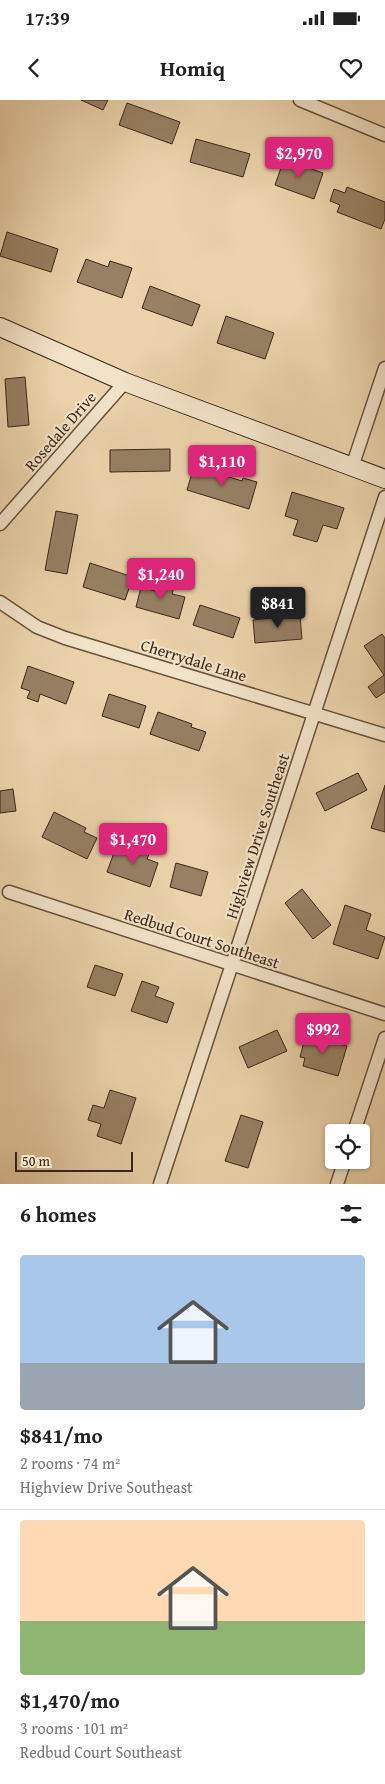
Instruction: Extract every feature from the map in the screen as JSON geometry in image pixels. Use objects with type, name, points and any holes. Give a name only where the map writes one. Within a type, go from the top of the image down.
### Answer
[{"type":"street","points":[[300,100],[385,133]]},
{"type":"street","points":[[0,327],[125,382],[385,479]]},
{"type":"street","points":[[352,467],[385,368]]},
{"type":"street","name":"Rosedale Drive","points":[[0,524],[125,382]]},
{"type":"street","name":"Highview Drive Southeast","points":[[160,1184],[385,497]]},
{"type":"street","name":"Cherrydale Lane","points":[[0,602],[37,627],[65,638],[385,735]]},
{"type":"street","name":"Redbud Court Southeast","points":[[9,892],[385,1014]]},
{"type":"street","points":[[357,1124],[385,1038]]},
{"type":"street","points":[[337,1184],[342,1169]]},
{"type":"building","points":[[81,100],[108,100],[103,110]]},
{"type":"building","points":[[127,103],[180,122],[172,144],[119,125]]},
{"type":"building","points":[[196,139],[250,154],[243,177],[190,162]]},
{"type":"building","points":[[284,159],[323,173],[314,199],[275,185]]},
{"type":"building","points":[[347,187],[385,202],[385,219],[381,229],[337,212],[340,205],[330,201],[334,189],[345,193]]},
{"type":"building","points":[[7,232],[58,249],[51,272],[0,256]]},
{"type":"building","points":[[86,259],[108,267],[110,261],[132,268],[122,298],[77,282]]},
{"type":"building","points":[[150,286],[200,305],[192,326],[142,308]]},
{"type":"building","points":[[226,316],[274,333],[265,359],[217,343]]},
{"type":"building","points":[[25,377],[29,425],[8,427],[5,379]]},
{"type":"building","points":[[170,449],[170,471],[110,472],[110,450]]},
{"type":"building","points":[[194,466],[242,481],[243,478],[257,482],[249,509],[187,490]]},
{"type":"building","points":[[292,492],[344,508],[337,529],[323,525],[317,542],[293,535],[298,520],[285,516]]},
{"type":"building","points":[[56,511],[78,515],[67,574],[45,570]]},
{"type":"building","points":[[90,563],[133,577],[125,600],[83,587]]},
{"type":"building","points":[[159,579],[175,584],[172,594],[185,597],[179,619],[136,607],[141,587],[155,591]]},
{"type":"building","points":[[200,605],[240,618],[233,638],[193,625]]},
{"type":"building","points":[[300,615],[302,639],[255,643],[253,620]]},
{"type":"building","points":[[382,634],[385,638],[385,692],[376,698],[368,687],[384,675],[364,646]]},
{"type":"building","points":[[28,666],[74,682],[66,704],[40,694],[38,702],[27,698],[30,691],[21,688]]},
{"type":"building","points":[[109,694],[146,706],[139,728],[102,716]]},
{"type":"building","points":[[158,712],[192,724],[191,727],[206,732],[199,751],[150,734]]},
{"type":"building","points":[[358,773],[367,790],[325,811],[316,793]]},
{"type":"building","points":[[385,785],[385,832],[371,828]]},
{"type":"building","points":[[13,789],[16,811],[0,813],[0,791]]},
{"type":"building","points":[[54,812],[86,828],[84,832],[97,838],[87,859],[42,837]]},
{"type":"building","points":[[125,844],[150,852],[147,859],[158,863],[150,887],[107,872],[115,850],[122,852]]},
{"type":"building","points":[[176,863],[208,872],[201,896],[170,887]]},
{"type":"building","points":[[302,889],[331,925],[313,939],[285,903]]},
{"type":"building","points":[[345,905],[371,914],[366,930],[385,937],[378,959],[333,944]]},
{"type":"building","points":[[95,965],[123,974],[115,996],[87,987]]},
{"type":"building","points":[[142,981],[159,987],[155,996],[174,1003],[167,1023],[131,1011]]},
{"type":"building","points":[[277,1030],[287,1051],[248,1068],[239,1047]]},
{"type":"building","points":[[306,1034],[347,1046],[338,1076],[303,1066],[305,1058],[300,1057]]},
{"type":"building","points":[[110,1090],[136,1098],[121,1144],[97,1136],[101,1124],[88,1120],[93,1105],[104,1108]]},
{"type":"building","points":[[241,1115],[263,1122],[248,1168],[225,1161]]}]
